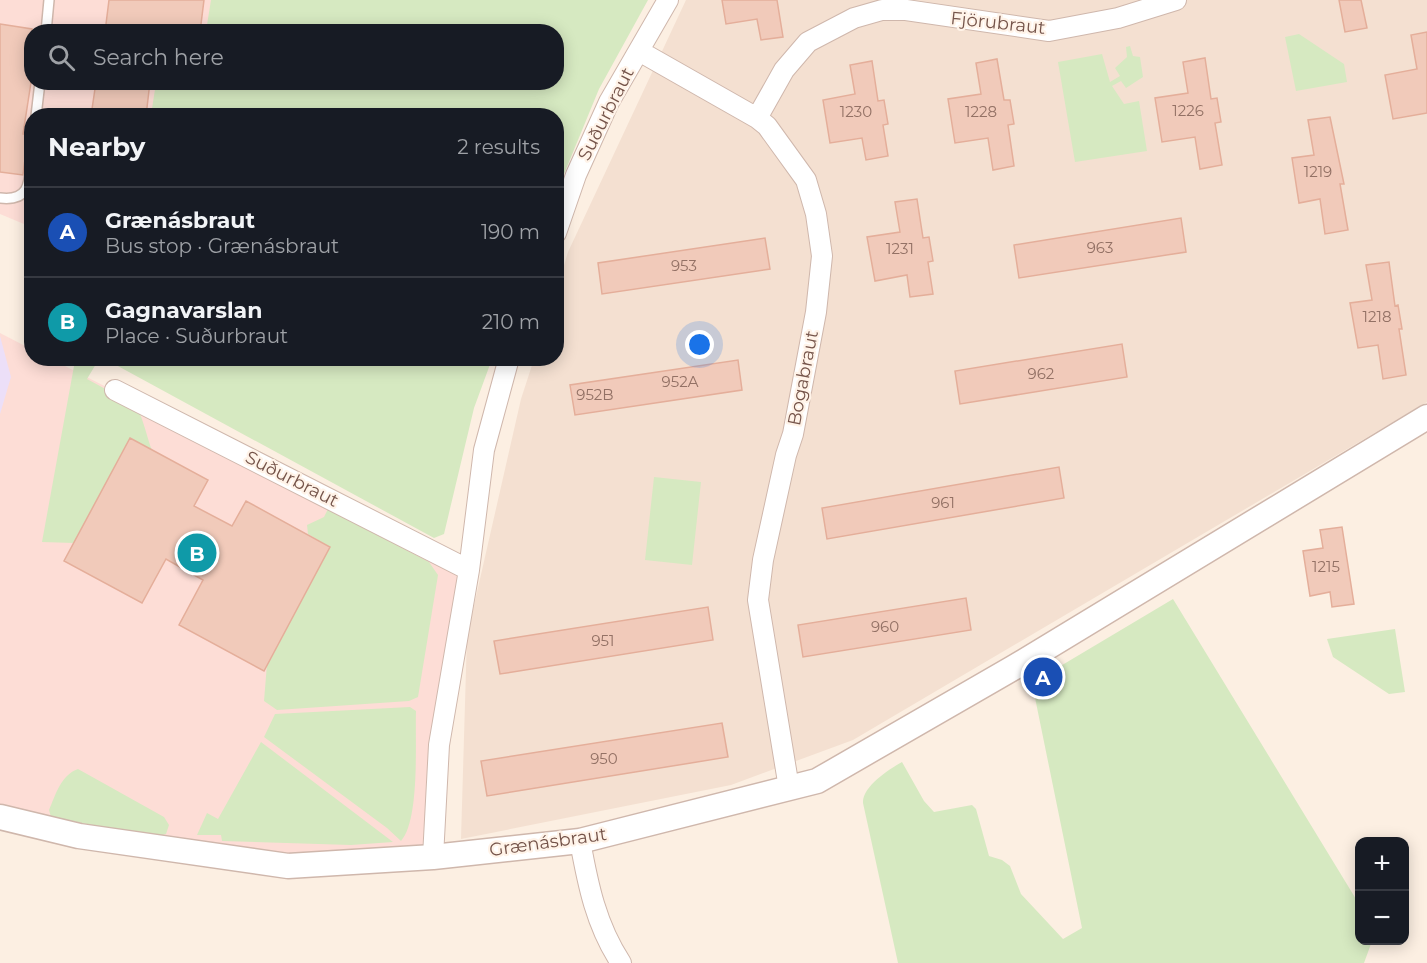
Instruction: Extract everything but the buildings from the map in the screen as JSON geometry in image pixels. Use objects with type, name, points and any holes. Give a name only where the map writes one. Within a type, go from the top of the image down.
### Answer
[{"type":"street","name":"Suðurbraut","points":[[564,210],[576,175],[609,102],[668,0]]},
{"type":"street","name":"Fjörubraut","points":[[757,118],[784,70],[808,42],[863,15],[882,10],[906,10],[1049,31],[1118,18],[1176,0]]},
{"type":"street","name":"Bogabraut","points":[[639,51],[757,118],[767,126],[806,180],[816,214],[822,256],[816,312],[793,434],[786,455],[763,560],[758,600],[789,788]]},
{"type":"street","points":[[433,857],[439,745],[469,570],[484,450],[508,366]]},
{"type":"street","name":"Suðurbraut","points":[[115,390],[469,570]]},
{"type":"street","name":"Grænásbraut","points":[[0,817],[79,836],[269,865],[433,857],[580,841],[817,781],[1013,668],[1427,417]]},
{"type":"street","points":[[580,841],[592,903],[607,942],[621,963]]},
{"type":"lane","points":[[47,24],[50,0]]},
{"type":"lane","points":[[37,108],[39,90]]},
{"type":"lane","points":[[0,198],[13,200],[24,193]]},
{"type":"shaded area","points":[[0,0],[220,0],[215,24],[24,24],[24,90],[203,90],[199,108],[24,108],[24,224],[0,214]]},
{"type":"shaded area","points":[[686,0],[1427,0],[1427,402],[853,740],[731,785],[461,839],[467,636],[521,399],[532,366],[564,366],[564,265],[568,252]]},
{"type":"shaded area","points":[[0,333],[24,345],[24,366],[65,366],[469,570],[433,857],[288,866],[0,817]]},
{"type":"shaded area","points":[[0,336],[11,377],[0,414]]},
{"type":"green space","points":[[211,0],[648,0],[599,89],[564,174],[564,108],[152,108],[155,90],[564,90],[564,24],[207,24]]},
{"type":"green space","points":[[1299,34],[1344,64],[1347,82],[1296,91],[1285,37]]},
{"type":"green space","points":[[1130,46],[1133,56],[1140,57],[1143,77],[1126,88],[1121,81],[1112,86],[1124,104],[1139,101],[1147,151],[1075,162],[1058,62],[1102,54],[1110,82],[1120,76],[1115,68],[1127,57],[1126,47]]},
{"type":"green space","points":[[74,366],[95,366],[87,379],[135,405],[152,450],[130,438],[74,543],[42,542]]},
{"type":"green space","points":[[118,366],[489,366],[474,408],[444,534],[434,538]]},
{"type":"green space","points":[[654,477],[701,482],[692,565],[645,560]]},
{"type":"green space","points":[[328,509],[429,562],[438,575],[418,697],[409,701],[277,710],[264,701],[267,664],[330,547],[308,534],[307,525],[324,517]]},
{"type":"green space","points":[[1173,599],[1355,897],[1355,945],[1371,945],[1364,963],[898,963],[863,803],[871,785],[902,762],[924,801],[934,812],[972,805],[976,809],[989,856],[1002,860],[1010,866],[1021,894],[1063,939],[1082,928],[1032,683]]},
{"type":"green space","points":[[1395,629],[1405,692],[1389,694],[1333,657],[1327,639]]},
{"type":"green space","points":[[410,707],[416,711],[414,799],[407,831],[401,841],[387,828],[264,737],[275,714]]},
{"type":"green space","points":[[261,742],[393,842],[351,845],[222,841],[221,835],[197,835],[207,813],[218,819]]},
{"type":"green space","points":[[78,769],[164,817],[169,825],[166,834],[154,837],[51,817],[49,810],[60,786],[67,776]]},
{"type":"place","name":"Gagnavarslan","points":[[197,553]]},
{"type":"place","name":"Grænásbraut","points":[[1043,677]]}]
